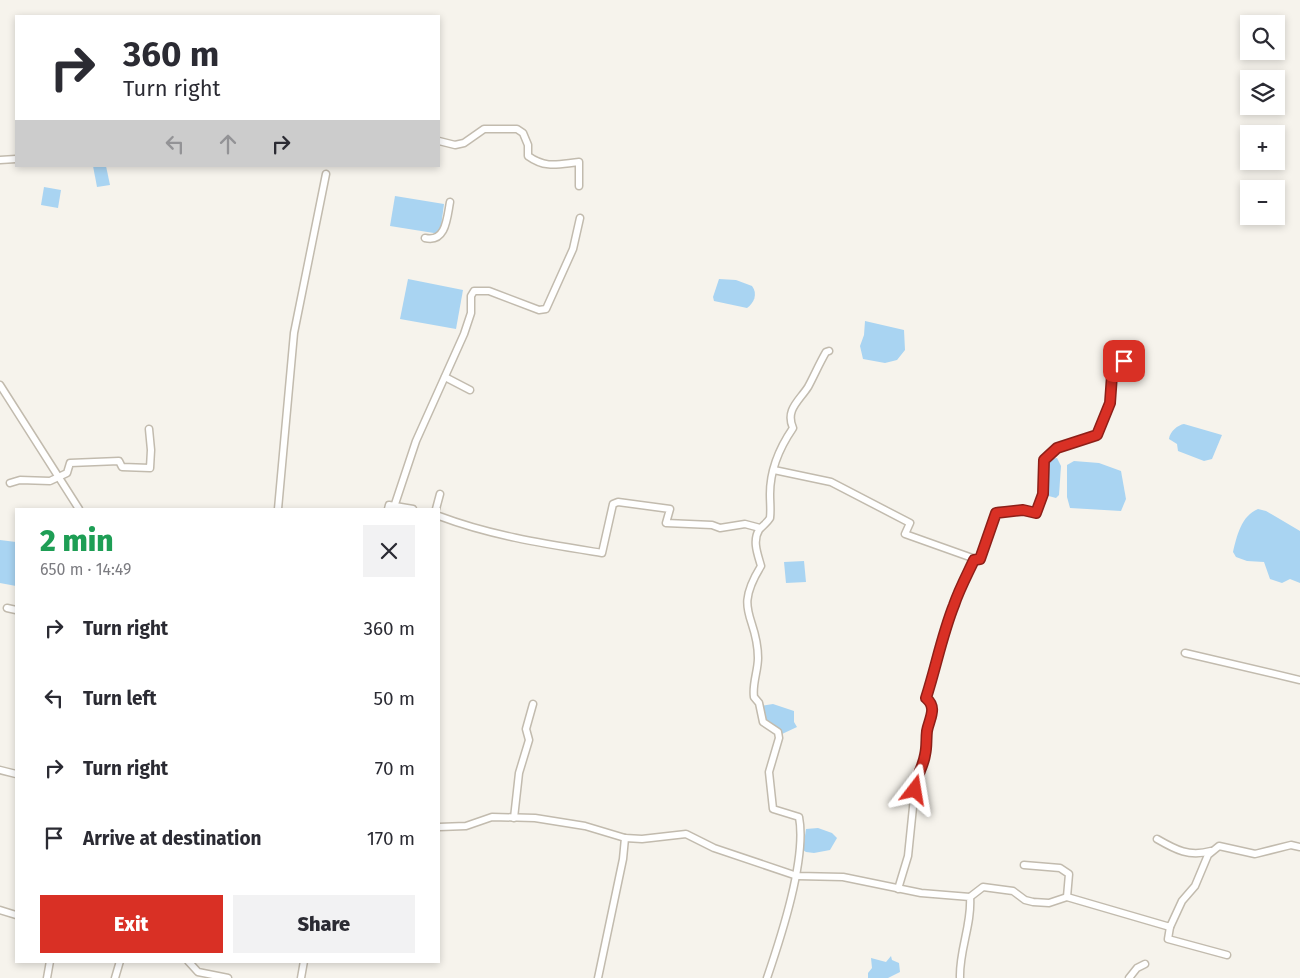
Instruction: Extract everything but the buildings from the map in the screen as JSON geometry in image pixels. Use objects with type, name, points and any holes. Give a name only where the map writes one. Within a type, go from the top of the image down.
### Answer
[{"type":"street","points":[[440,141],[455,144],[464,143],[484,129],[517,128],[523,133],[528,145],[528,156],[534,160],[546,166],[579,162],[579,186]]},
{"type":"street","points":[[0,160],[15,159]]},
{"type":"street","points":[[278,508],[294,334],[326,174]]},
{"type":"street","points":[[425,238],[434,239],[440,237],[444,230],[450,202]]},
{"type":"street","points":[[395,504],[416,441],[464,334],[471,313],[471,296],[474,292],[489,291],[539,310],[546,309],[573,249],[580,218]]},
{"type":"street","points":[[774,470],[831,482],[910,523],[905,534],[974,560],[980,559],[998,511],[1023,510],[1036,513],[1043,494],[1044,460],[1057,448],[1097,435],[1110,403],[1112,375],[1136,348]]},
{"type":"street","points":[[767,978],[796,876],[802,833],[799,817],[773,808],[769,772],[779,738],[778,732],[763,722],[753,693],[758,659],[757,646],[748,616],[747,600],[750,583],[761,566],[756,552],[760,528],[770,518],[770,493],[774,470],[779,452],[793,428],[791,415],[794,406],[808,386],[826,352],[829,351]]},
{"type":"street","points":[[445,377],[470,390]]},
{"type":"street","points":[[0,385],[78,508]]},
{"type":"street","points":[[10,483],[20,480],[50,481],[67,472],[70,463],[97,464],[108,460],[119,461],[122,466],[150,468],[149,428]]},
{"type":"street","points":[[436,508],[440,494]]},
{"type":"street","points":[[440,516],[474,529],[518,540],[602,553],[613,504],[618,502],[670,509],[666,522],[712,525],[720,528],[745,524],[760,528]]},
{"type":"street","points":[[388,508],[389,505],[395,504],[409,508]]},
{"type":"street","points":[[898,888],[908,856],[916,778],[925,757],[927,729],[932,718],[932,706],[926,698],[954,605],[974,560]]},
{"type":"street","points":[[7,608],[15,610]]},
{"type":"street","points":[[1186,653],[1300,680]]},
{"type":"street","points":[[514,818],[519,773],[529,740],[526,729],[533,704]]},
{"type":"street","points":[[0,770],[15,774]]},
{"type":"street","points":[[440,827],[466,826],[492,817],[570,822],[625,838],[642,839],[686,834],[714,848],[796,876],[843,877],[921,893],[970,897],[983,887],[1013,891],[1025,900],[1033,902],[1049,902],[1067,898],[1170,927]]},
{"type":"street","points":[[598,978],[623,859],[625,838]]},
{"type":"street","points":[[1157,839],[1180,852],[1198,854],[1213,851]]},
{"type":"street","points":[[1227,954],[1168,939],[1170,927],[1182,901],[1195,886],[1208,855],[1219,846],[1260,854],[1291,845],[1300,847]]},
{"type":"street","points":[[1024,865],[1060,868],[1069,874],[1067,898]]},
{"type":"street","points":[[960,978],[960,964],[970,921],[970,897]]},
{"type":"street","points":[[0,910],[15,915]]},
{"type":"street","points":[[47,978],[50,963]]},
{"type":"street","points":[[115,978],[119,963]]},
{"type":"street","points":[[190,963],[198,972],[228,978]]},
{"type":"street","points":[[301,978],[304,963]]},
{"type":"street","points":[[1129,978],[1137,968],[1145,964]]},
{"type":"water","points":[[93,167],[106,167],[110,185],[97,187]]},
{"type":"water","points":[[44,187],[61,190],[58,208],[41,205]]},
{"type":"water","points":[[395,196],[444,204],[440,234],[390,226]]},
{"type":"water","points":[[408,279],[463,290],[456,329],[400,319]]},
{"type":"water","points":[[719,279],[736,280],[752,286],[755,295],[752,304],[747,308],[714,301],[713,297]]},
{"type":"water","points":[[865,321],[904,330],[905,350],[897,360],[885,363],[863,359],[860,346],[864,335]]},
{"type":"water","points":[[1184,424],[1222,435],[1212,459],[1204,461],[1178,451],[1177,444],[1169,439],[1175,429]]},
{"type":"water","points":[[1057,458],[1061,466],[1059,495],[1056,498],[1045,495],[1046,462]]},
{"type":"water","points":[[1074,461],[1099,463],[1121,471],[1126,499],[1121,511],[1070,508],[1067,497],[1067,465]]},
{"type":"water","points":[[1258,509],[1266,511],[1300,531],[1300,583],[1290,579],[1282,583],[1270,579],[1264,562],[1247,561],[1236,557],[1233,552],[1238,533],[1244,521],[1247,516]]},
{"type":"water","points":[[0,540],[15,542],[15,586],[0,583]]},
{"type":"water","points":[[804,561],[806,582],[786,583],[784,562]]},
{"type":"water","points":[[773,704],[794,711],[794,722],[797,727],[782,734],[765,721],[761,706]]},
{"type":"water","points":[[818,828],[832,833],[837,838],[830,850],[814,853],[806,852],[803,850],[806,829]]},
{"type":"water","points":[[891,956],[892,960],[899,963],[900,972],[888,978],[868,978],[868,973],[872,968],[871,958],[886,962]]},
{"type":"route","points":[[915,790],[916,778],[925,757],[927,729],[932,718],[932,706],[926,698],[939,660],[941,645],[954,605],[974,560],[980,559],[996,513],[998,511],[1023,510],[1036,513],[1043,494],[1044,460],[1057,448],[1097,435],[1110,403],[1110,381],[1112,375],[1124,361]]}]
